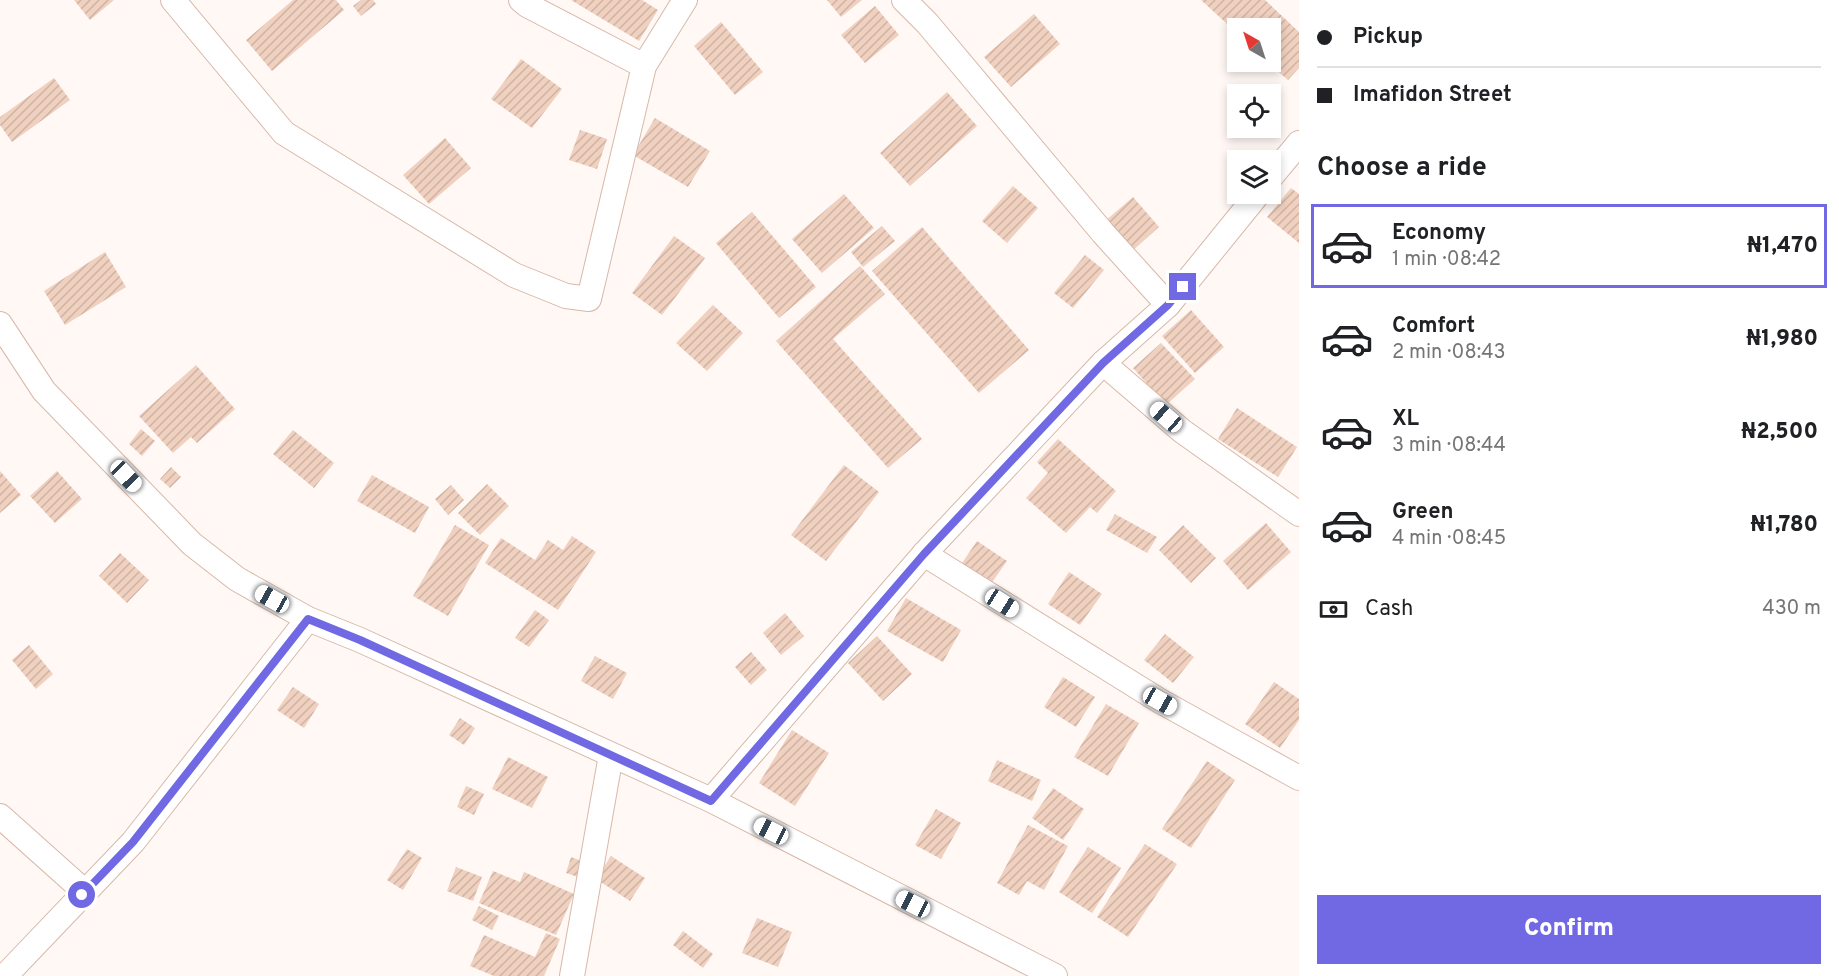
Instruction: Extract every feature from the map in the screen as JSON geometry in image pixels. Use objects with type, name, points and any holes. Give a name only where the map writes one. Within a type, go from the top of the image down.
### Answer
[{"type":"street","points":[[173,0],[284,133],[514,275],[566,296],[589,299],[645,66],[685,0]]},
{"type":"street","points":[[521,0],[645,66]]},
{"type":"street","points":[[904,0],[927,23],[1103,233],[1168,305]]},
{"type":"street","points":[[1281,165],[1299,143]]},
{"type":"street","points":[[711,801],[924,554],[1103,363],[1168,305],[1250,204]]},
{"type":"street","points":[[0,324],[45,390],[192,544],[237,579],[308,619],[360,640],[711,801],[1055,976]]},
{"type":"street","points":[[1103,363],[1182,431],[1295,504]]},
{"type":"street","points":[[924,554],[1160,701],[1299,778]]},
{"type":"street","points":[[5,976],[133,842],[308,619]]},
{"type":"street","points":[[572,976],[611,756]]},
{"type":"street","points":[[0,816],[85,892]]},
{"type":"building","points":[[74,0],[114,0],[90,20]]},
{"type":"building","points":[[293,0],[336,0],[344,10],[272,71],[246,40]]},
{"type":"building","points":[[361,0],[373,0],[376,4],[361,16],[353,6]]},
{"type":"building","points":[[571,0],[642,0],[658,10],[639,41]]},
{"type":"building","points":[[827,0],[862,0],[841,17]]},
{"type":"building","points":[[1201,0],[1265,0],[1299,32],[1299,68],[1288,80],[1279,72],[1281,72],[1281,18],[1227,18],[1227,24]]},
{"type":"building","points":[[875,6],[899,35],[865,63],[841,35]]},
{"type":"building","points":[[1034,14],[1060,44],[1011,87],[984,57]]},
{"type":"building","points":[[721,22],[763,72],[735,95],[694,46]]},
{"type":"building","points":[[521,59],[562,89],[532,128],[491,99]]},
{"type":"building","points":[[54,78],[70,100],[12,142],[0,125],[0,117]]},
{"type":"building","points":[[947,92],[977,126],[910,186],[880,153]]},
{"type":"building","points":[[655,118],[710,151],[688,187],[633,155]]},
{"type":"building","points":[[580,130],[607,139],[597,169],[569,160]]},
{"type":"building","points":[[445,138],[471,168],[429,204],[403,175]]},
{"type":"building","points":[[1013,186],[1038,208],[1007,243],[982,221]]},
{"type":"building","points":[[1291,188],[1299,194],[1299,243],[1267,217],[1278,204],[1281,204],[1281,200]]},
{"type":"building","points":[[844,194],[874,228],[822,273],[792,239]]},
{"type":"building","points":[[1133,197],[1159,227],[1130,253],[1104,222]]},
{"type":"building","points":[[752,212],[816,287],[779,318],[716,243]]},
{"type":"building","points":[[882,226],[895,241],[863,267],[851,252]]},
{"type":"building","points":[[922,227],[1029,350],[979,393],[872,271]]},
{"type":"building","points":[[674,236],[705,258],[662,315],[632,293]]},
{"type":"building","points":[[105,252],[126,287],[65,325],[44,291]]},
{"type":"building","points":[[1085,255],[1104,270],[1073,308],[1054,293]]},
{"type":"building","points":[[860,266],[885,294],[833,339],[922,439],[888,468],[776,341]]},
{"type":"building","points":[[713,305],[743,333],[707,371],[676,343]]},
{"type":"building","points":[[1191,310],[1224,347],[1195,373],[1162,336]]},
{"type":"building","points":[[1161,343],[1195,379],[1166,405],[1133,368]]},
{"type":"building","points":[[196,365],[235,409],[197,443],[191,437],[173,453],[139,416]]},
{"type":"building","points":[[1237,408],[1297,447],[1278,477],[1218,439]]},
{"type":"building","points":[[141,429],[155,441],[142,456],[129,444]]},
{"type":"building","points":[[293,430],[334,463],[314,488],[273,454]]},
{"type":"building","points":[[1058,439],[1116,491],[1097,513],[1090,507],[1066,533],[1026,498],[1048,473],[1037,462]]},
{"type":"building","points":[[844,465],[879,492],[826,561],[791,535]]},
{"type":"building","points":[[171,467],[181,477],[170,488],[160,479]]},
{"type":"building","points":[[0,471],[21,495],[0,513]]},
{"type":"building","points":[[57,471],[82,499],[55,523],[30,496]]},
{"type":"building","points":[[372,475],[429,507],[415,533],[357,501]]},
{"type":"building","points":[[487,484],[509,506],[480,535],[458,513]]},
{"type":"building","points":[[451,485],[464,500],[448,515],[435,499]]},
{"type":"building","points":[[1115,514],[1157,537],[1147,553],[1106,530]]},
{"type":"building","points":[[1266,523],[1291,552],[1248,590],[1223,561]]},
{"type":"building","points":[[455,525],[489,545],[448,616],[413,596]]},
{"type":"building","points":[[1183,525],[1216,558],[1191,583],[1159,550]]},
{"type":"building","points":[[572,536],[596,552],[558,610],[485,563],[501,538],[535,560],[548,540],[563,550]]},
{"type":"building","points":[[977,541],[1007,561],[988,588],[958,569]]},
{"type":"building","points":[[120,553],[149,580],[127,603],[99,576]]},
{"type":"building","points":[[1069,572],[1102,594],[1080,625],[1048,604]]},
{"type":"building","points":[[906,598],[961,630],[943,662],[887,631]]},
{"type":"building","points":[[535,610],[549,620],[529,647],[515,638]]},
{"type":"building","points":[[785,613],[804,636],[781,655],[763,633]]},
{"type":"building","points":[[1165,634],[1194,657],[1173,683],[1144,660]]},
{"type":"building","points":[[877,636],[912,674],[883,701],[848,663]]},
{"type":"building","points":[[29,645],[53,674],[36,689],[12,660]]},
{"type":"building","points":[[751,652],[767,670],[751,685],[735,667]]},
{"type":"building","points":[[595,656],[627,673],[613,699],[581,681]]},
{"type":"building","points":[[1063,677],[1095,697],[1076,727],[1044,707]]},
{"type":"building","points":[[1274,682],[1299,699],[1299,720],[1280,748],[1245,724]]},
{"type":"building","points":[[293,687],[319,704],[304,728],[277,710]]},
{"type":"building","points":[[1106,704],[1139,723],[1108,776],[1074,757]]},
{"type":"building","points":[[460,718],[475,728],[464,745],[449,735]]},
{"type":"building","points":[[792,730],[829,753],[795,806],[759,783]]},
{"type":"building","points":[[508,757],[548,777],[532,808],[492,789]]},
{"type":"building","points":[[997,760],[1041,780],[1032,801],[988,781]]},
{"type":"building","points":[[1207,761],[1235,780],[1191,848],[1162,829]]},
{"type":"building","points":[[466,786],[484,794],[474,815],[457,807]]},
{"type":"building","points":[[1053,788],[1084,809],[1063,840],[1032,818]]},
{"type":"building","points":[[936,809],[961,823],[941,859],[915,845]]},
{"type":"building","points":[[1028,825],[1068,846],[1044,890],[1027,881],[1019,895],[997,883]]},
{"type":"building","points":[[1145,844],[1177,864],[1128,937],[1097,917]]},
{"type":"building","points":[[1088,847],[1121,868],[1092,913],[1059,892]]},
{"type":"building","points":[[407,849],[422,858],[403,890],[387,880]]},
{"type":"building","points":[[611,856],[645,878],[630,901],[596,879]]},
{"type":"building","points":[[571,857],[590,864],[584,879],[566,873]]},
{"type":"building","points":[[456,867],[482,877],[473,901],[447,891]]},
{"type":"building","points":[[493,871],[520,882],[524,872],[574,894],[556,935],[479,903]]},
{"type":"building","points":[[479,906],[499,916],[492,930],[472,920]]},
{"type":"building","points":[[757,918],[792,932],[778,967],[742,953]]},
{"type":"building","points":[[683,931],[713,954],[703,968],[673,945]]},
{"type":"building","points":[[546,933],[560,939],[544,976],[494,976],[470,966],[484,935],[535,957]]},
{"type":"route","points":[[82,895],[133,842],[308,619],[360,640],[711,801],[924,554],[1103,363],[1168,305],[1183,287]]}]
